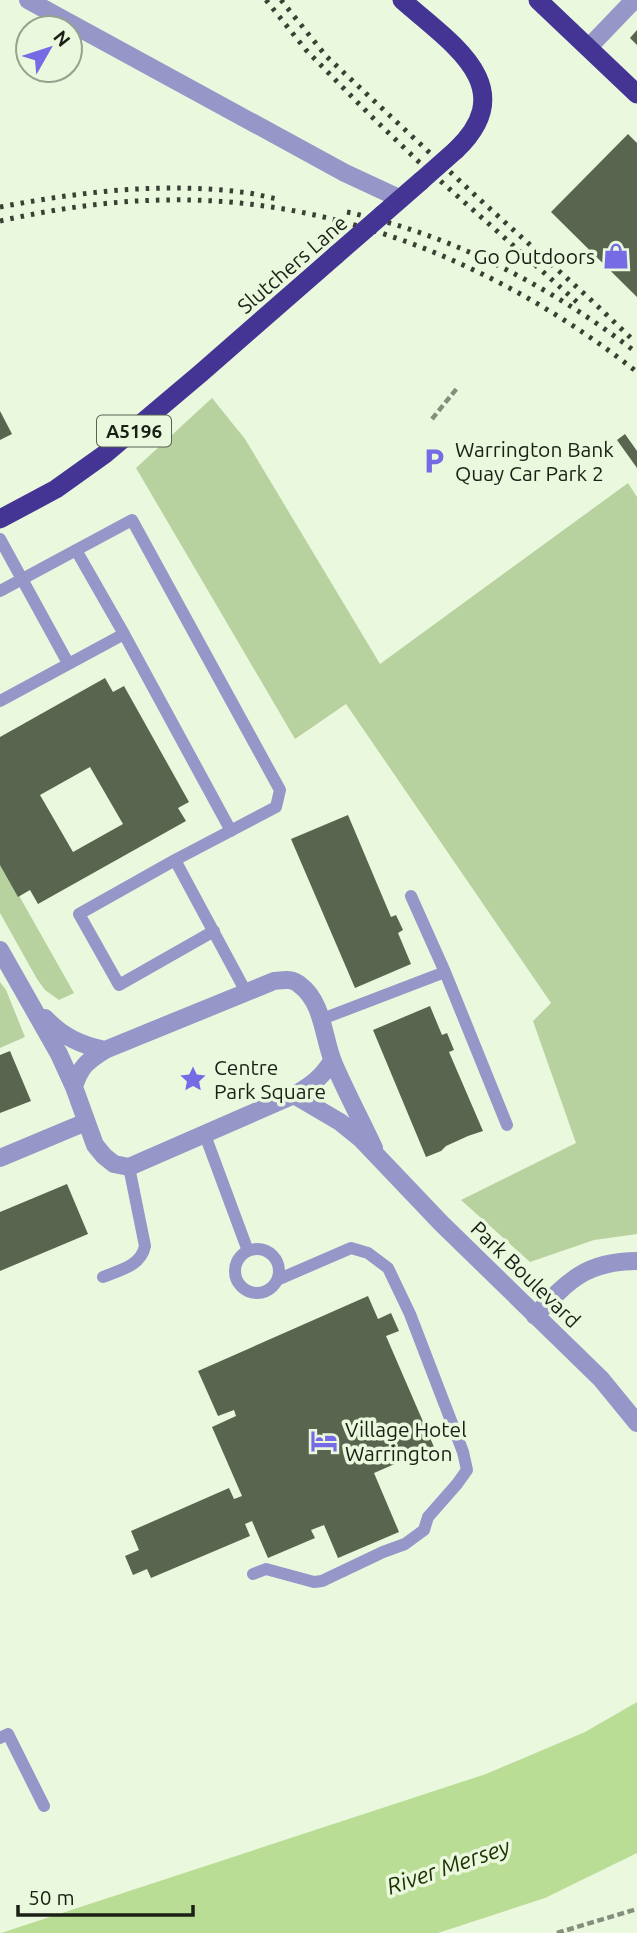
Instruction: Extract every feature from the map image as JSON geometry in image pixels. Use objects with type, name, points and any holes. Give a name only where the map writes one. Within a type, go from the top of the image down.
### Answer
[{"type":"highway","name":"Slutchers Lane","points":[[0,519],[56,489],[105,454],[422,181],[471,134],[484,102],[479,78],[463,54],[402,0]]},
{"type":"highway","points":[[538,0],[637,94]]},
{"type":"street","points":[[28,0],[345,173],[401,199]]},
{"type":"street","points":[[589,47],[635,0]]},
{"type":"street","points":[[0,950],[59,1054],[95,1145],[114,1164],[129,1167],[294,1096],[323,1075],[332,1061],[322,1019],[307,992],[299,983],[288,979],[274,981],[105,1050],[79,1071],[74,1087]]},
{"type":"street","points":[[29,1002],[71,1040],[105,1050]]},
{"type":"street","name":"Park Boulevard","points":[[332,1061],[380,1161]]},
{"type":"street","name":"Park Boulevard","points":[[294,1096],[340,1122],[361,1139],[441,1223],[601,1379],[637,1423]]},
{"type":"street","points":[[0,1158],[86,1122]]},
{"type":"street","points":[[535,1316],[568,1282],[582,1274],[616,1261],[637,1261]]},
{"type":"lane","points":[[0,591],[132,520],[279,790],[276,807],[79,914],[119,985],[215,932]]},
{"type":"lane","points":[[0,539],[68,663]]},
{"type":"lane","points":[[76,550],[231,831]]},
{"type":"lane","points":[[0,701],[124,634]]},
{"type":"lane","points":[[175,860],[246,992]]},
{"type":"lane","points":[[411,896],[507,1125]]},
{"type":"lane","points":[[322,1019],[445,972]]},
{"type":"lane","points":[[205,1135],[248,1251]]},
{"type":"lane","points":[[103,1277],[136,1262],[143,1255],[145,1246],[129,1167]]},
{"type":"lane","points":[[253,1574],[266,1569],[322,1581],[405,1544],[424,1530],[428,1517],[467,1469],[463,1451],[410,1314],[388,1268],[368,1254],[351,1248],[277,1280],[267,1290],[253,1292],[241,1286],[235,1273],[242,1254],[255,1249],[270,1252],[278,1265],[277,1280]]},
{"type":"lane","points":[[0,1738],[8,1734],[44,1806]]},
{"type":"path","points":[[432,419],[458,387]]},
{"type":"path","points":[[557,1933],[637,1909]]},
{"type":"shaded area","points":[[212,398],[245,439],[380,664],[628,483],[637,497],[637,1234],[594,1240],[530,1262],[461,1200],[576,1143],[533,1021],[551,1003],[346,704],[295,739],[136,468]]},
{"type":"shaded area","points":[[0,862],[74,993],[59,1000],[45,990],[37,979],[0,913]]},
{"type":"shaded area","points":[[0,982],[6,990],[25,1037],[0,1048]]},
{"type":"water","name":"River Mersey","points":[[637,1702],[637,1853],[545,1898],[438,1933],[1,1933],[486,1774],[585,1732]]},
{"type":"building","points":[[637,30],[637,45],[630,38]]},
{"type":"building","name":"Go Outdoors","points":[[628,134],[637,143],[637,297],[551,212]]},
{"type":"building","points":[[0,411],[12,434],[0,440]]},
{"type":"building","points":[[625,434],[637,451],[637,468],[617,440]]},
{"type":"building","points":[[105,678],[113,692],[124,686],[189,802],[178,808],[186,821],[38,904],[30,890],[18,897],[0,865],[0,737]],"holes":[[[90,767],[123,824],[73,852],[40,795]]]},
{"type":"building","points":[[348,815],[391,917],[396,915],[403,930],[398,933],[411,964],[355,988],[291,839]]},
{"type":"building","points":[[430,1006],[442,1035],[447,1033],[454,1050],[449,1052],[483,1131],[426,1157],[373,1030]]},
{"type":"building","points":[[10,1051],[31,1101],[0,1113],[0,1055]]},
{"type":"building","points":[[67,1184],[88,1234],[0,1271],[0,1212]]},
{"type":"building","name":"Village Hotel Warrington","points":[[368,1296],[378,1319],[391,1313],[399,1331],[386,1336],[434,1447],[374,1473],[399,1532],[338,1558],[324,1525],[311,1530],[315,1538],[268,1558],[252,1521],[245,1524],[250,1536],[151,1578],[147,1569],[133,1575],[125,1556],[139,1550],[131,1531],[229,1488],[234,1499],[242,1496],[212,1427],[236,1416],[234,1410],[218,1416],[198,1371]]},
{"type":"railway","points":[[266,0],[306,50],[371,116],[577,302]]},
{"type":"railway","points":[[281,0],[326,56],[632,339]]},
{"type":"railway","points":[[0,207],[90,193],[150,188],[211,189],[278,199]]},
{"type":"railway","points":[[0,221],[81,206],[163,200],[228,202],[291,210],[354,225],[415,245],[474,270],[531,300],[585,334],[637,372]]},
{"type":"railway","points":[[347,212],[425,234],[500,266],[571,306],[637,353]]},
{"type":"place","name":"Go Outdoors","points":[[616,256]]},
{"type":"place","name":"Warrington Bank Quay Car Park 2","points":[[434,461]]},
{"type":"place","name":"Centre Park Square","points":[[193,1079]]},
{"type":"place","name":"Village Hotel Warrington","points":[[324,1441]]}]
